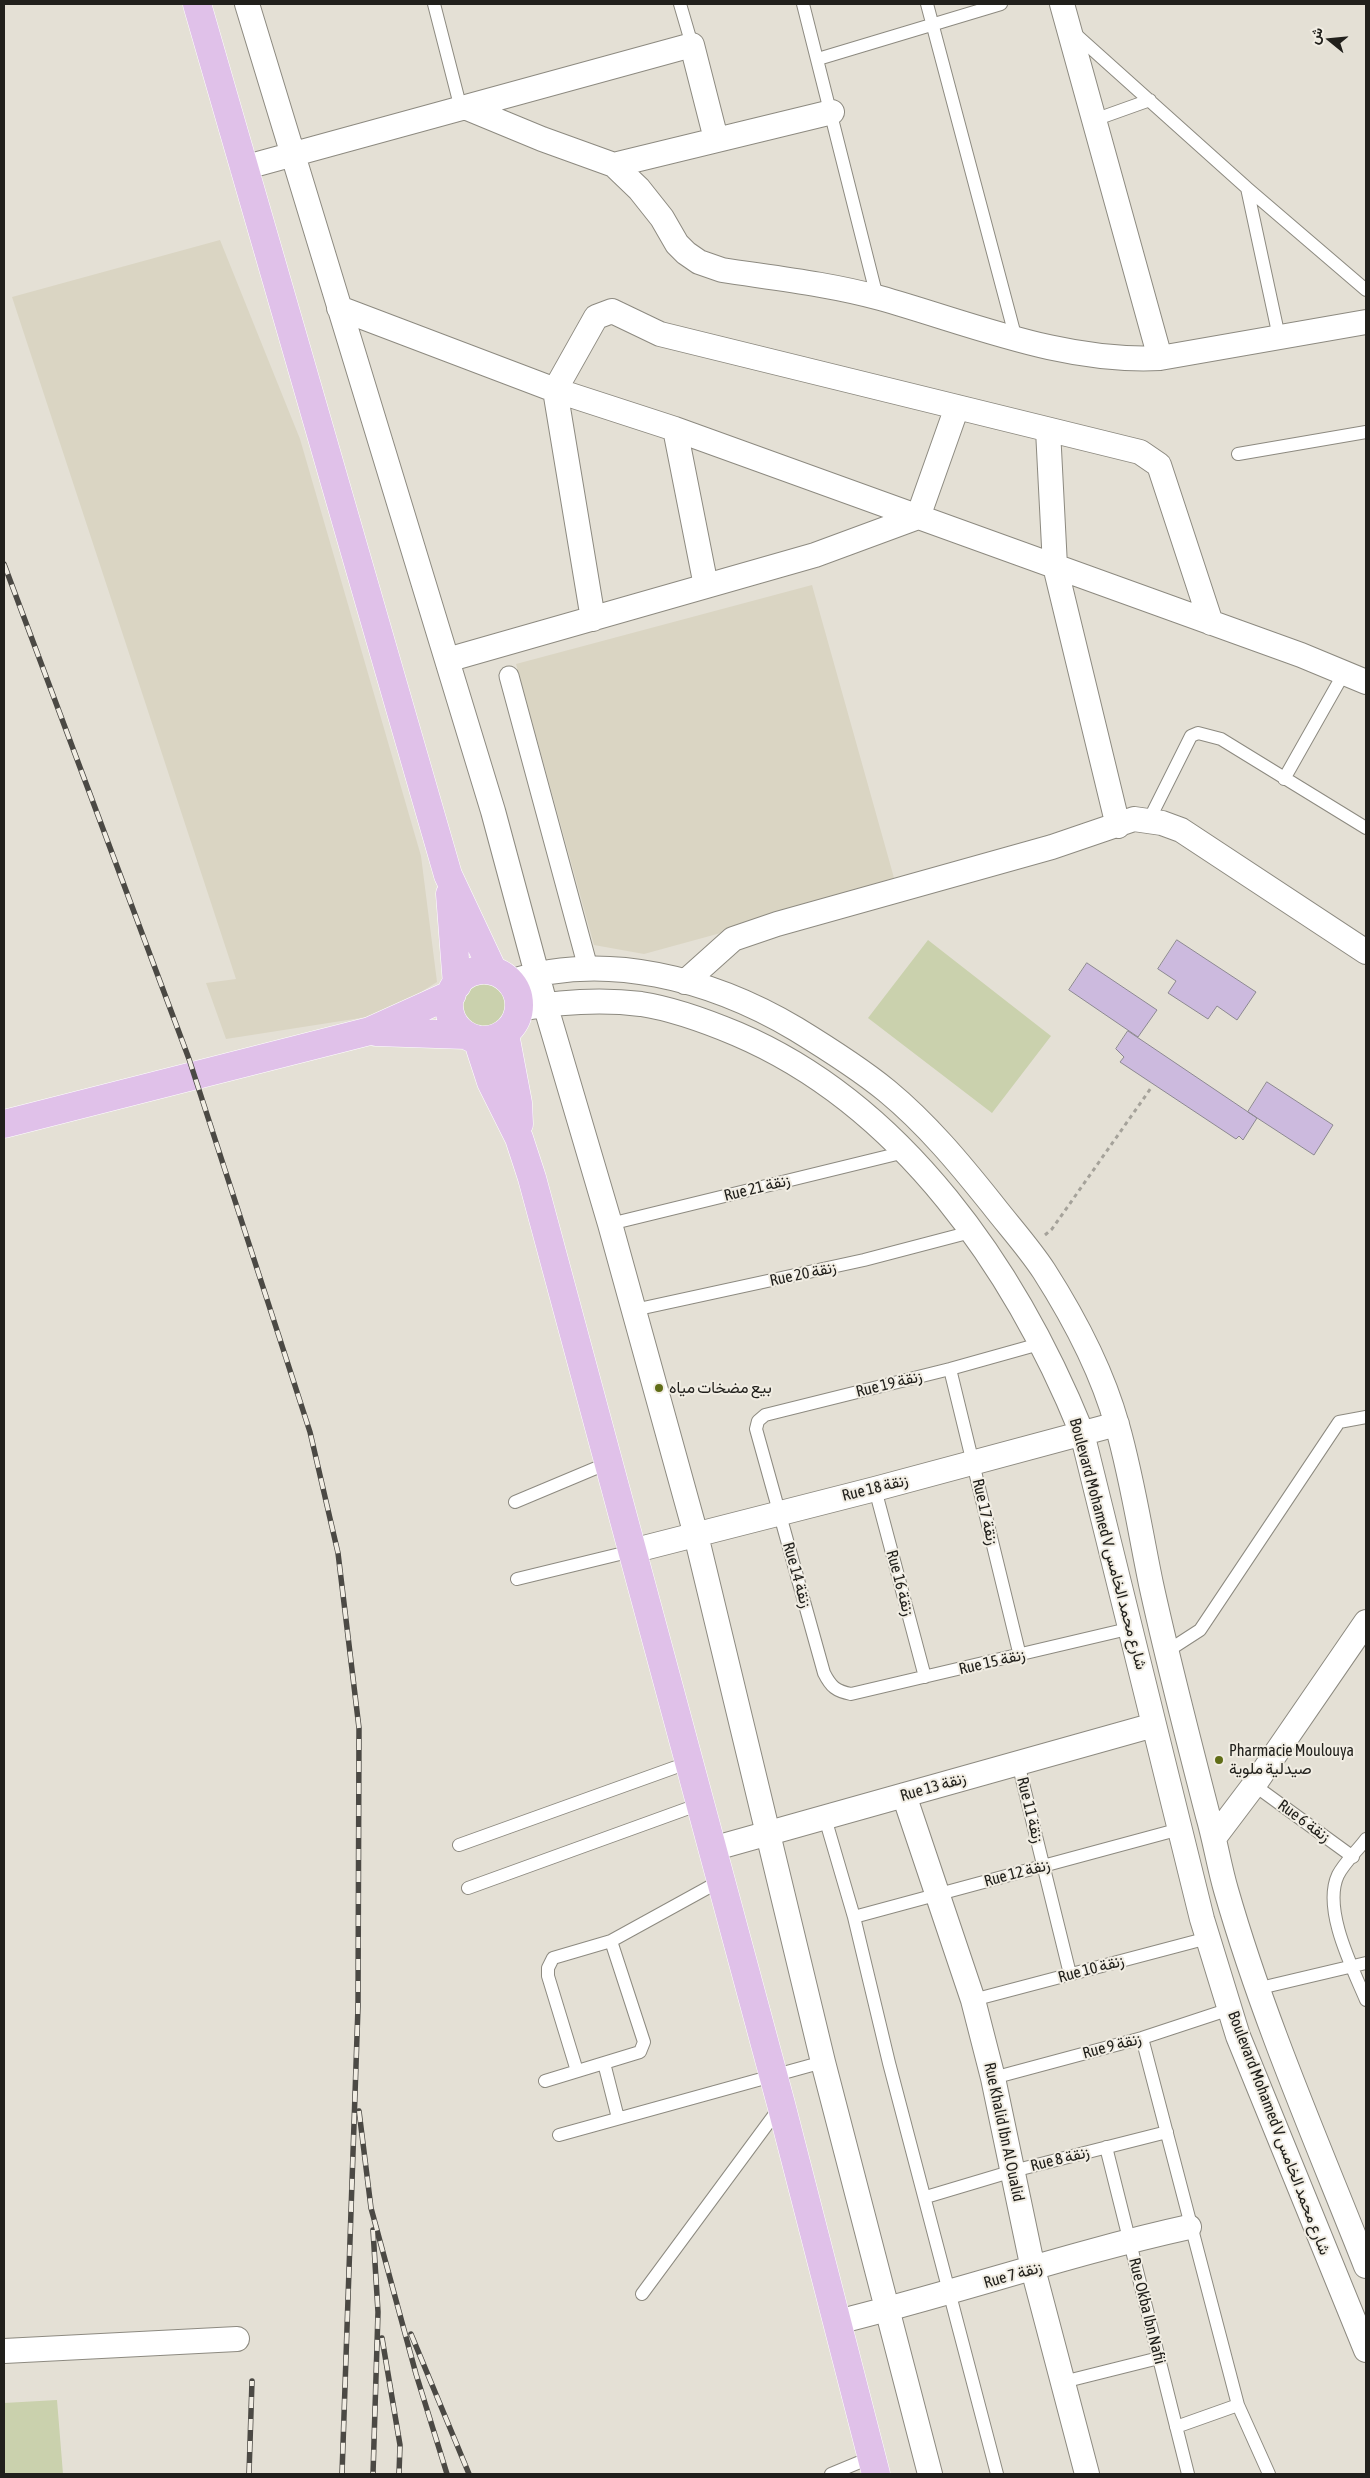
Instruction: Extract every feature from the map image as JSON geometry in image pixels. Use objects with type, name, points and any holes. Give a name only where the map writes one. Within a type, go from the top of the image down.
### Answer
[{"type":"main road","points":[[197,4],[243,168],[310,389],[448,875],[502,977],[519,999],[532,1006],[517,1018],[505,1034],[491,1040],[471,1037],[370,1031]]},
{"type":"main road","points":[[448,875],[454,989],[450,1012],[454,1021],[471,1037],[490,1082],[519,1138],[532,1178],[781,2104],[874,2466]]},
{"type":"main road","points":[[4,1124],[370,1031],[454,989],[473,972],[502,977]]},
{"type":"main road","points":[[505,1034],[518,1103],[519,1138]]},
{"type":"street","points":[[248,4],[493,811],[537,973],[532,1006],[610,1224],[634,1310],[696,1535],[823,2062],[930,2474]]},
{"type":"street","points":[[1062,4],[1160,358]]},
{"type":"street","points":[[243,168],[692,45],[716,139]]},
{"type":"street","points":[[464,109],[542,140],[614,165],[662,218],[677,244],[699,262],[722,270],[877,297],[1062,351],[1127,360],[1160,358],[1366,322]]},
{"type":"street","points":[[614,165],[832,112]]},
{"type":"street","points":[[339,308],[555,390],[675,429],[1211,623],[1366,682]]},
{"type":"street","points":[[592,619],[555,390],[596,317],[612,311],[660,334],[1140,452],[1159,465],[1211,623]]},
{"type":"street","points":[[918,517],[957,407]]},
{"type":"street","points":[[675,429],[706,586]]},
{"type":"street","points":[[1048,430],[1054,566],[1118,826]]},
{"type":"street","points":[[447,660],[815,555],[918,517]]},
{"type":"street","points":[[508,676],[587,964]]},
{"type":"street","points":[[685,982],[733,940],[777,924],[1052,847],[1134,819],[1150,820],[1181,830],[1366,952]]},
{"type":"street","name":"Boulevard Mohamed V شارع محمد الخامس","points":[[502,977],[598,968],[631,970],[685,982],[728,995],[780,1020],[852,1065],[888,1092],[924,1125],[961,1165],[1044,1271],[1081,1334],[1117,1424],[1166,1652],[1214,1838],[1224,1886],[1256,1988],[1366,2266]]},
{"type":"street","name":"Boulevard Mohamed V شارع محمد الخامس","points":[[532,1006],[600,1002],[642,1004],[705,1020],[797,1063],[842,1095],[905,1152],[950,1204],[998,1268],[1043,1344],[1061,1380],[1082,1433],[1208,1938],[1238,2036],[1366,2350]]},
{"type":"street","name":"Rue 18 زنقة","points":[[632,1551],[876,1489],[1117,1424]]},
{"type":"street","points":[[1214,1838],[1254,1784],[1366,1622]]},
{"type":"street","name":"Rue 13 زنقة","points":[[712,1849],[1154,1724]]},
{"type":"street","name":"Rue Khalid Ibn Al Oualid","points":[[904,1795],[973,2000],[993,2078],[1033,2269],[1087,2474]]},
{"type":"street","name":"Rue 7 زنقة","points":[[837,2322],[888,2310],[1129,2240],[1189,2226]]},
{"type":"street","points":[[4,2351],[237,2339]]},
{"type":"lane","points":[[680,4],[692,45]]},
{"type":"lane","points":[[803,4],[832,112],[877,297]]},
{"type":"lane","points":[[927,4],[1016,339]]},
{"type":"lane","points":[[818,60],[933,23],[1001,4]]},
{"type":"lane","points":[[437,5],[464,109]]},
{"type":"lane","points":[[1069,29],[1247,188],[1366,290]]},
{"type":"lane","points":[[1094,120],[1150,100]]},
{"type":"lane","points":[[1247,188],[1279,337]]},
{"type":"lane","points":[[1238,454],[1366,432]]},
{"type":"lane","points":[[1284,779],[1344,673]]},
{"type":"lane","points":[[1150,820],[1191,736],[1198,733],[1221,739],[1284,779],[1366,827]]},
{"type":"lane","name":"Rue 21 زنقة","points":[[610,1224],[905,1152]]},
{"type":"lane","name":"Rue 20 زنقة","points":[[634,1310],[864,1260],[972,1232]]},
{"type":"lane","name":"Rue 19 زنقة","points":[[760,1442],[756,1429],[758,1421],[765,1415],[1043,1344]]},
{"type":"lane","name":"Rue 17 زنقة","points":[[950,1369],[1020,1656]]},
{"type":"lane","points":[[1166,1652],[1200,1630],[1340,1422],[1366,1416]]},
{"type":"lane","name":"Rue 14 زنقة","points":[[760,1442],[824,1673],[830,1685],[839,1691],[851,1694]]},
{"type":"lane","points":[[514,1502],[608,1463]]},
{"type":"lane","name":"Rue 16 زنقة","points":[[876,1489],[925,1677]]},
{"type":"lane","points":[[517,1579],[632,1551]]},
{"type":"lane","name":"Rue 15 زنقة","points":[[851,1694],[1020,1656],[1132,1628]]},
{"type":"lane","points":[[459,1845],[690,1762]]},
{"type":"lane","name":"Rue 11 زنقة","points":[[1018,1763],[1070,1974]]},
{"type":"lane","name":"Rue 6 زنقة","points":[[1254,1784],[1353,1857]]},
{"type":"lane","points":[[468,1888],[700,1804]]},
{"type":"lane","points":[[825,1818],[854,1917],[889,2063],[951,2292],[997,2474]]},
{"type":"lane","name":"Rue 12 زنقة","points":[[854,1917],[1180,1829]]},
{"type":"lane","points":[[1366,1839],[1338,1874],[1333,1893],[1335,1916],[1352,1967],[1366,2000]]},
{"type":"lane","points":[[577,2071],[548,1976],[548,1968],[553,1958],[611,1941],[720,1881]]},
{"type":"lane","name":"Rue 10 زنقة","points":[[973,2000],[1208,1938]]},
{"type":"lane","points":[[545,2081],[640,2052],[644,2042],[611,1941]]},
{"type":"lane","points":[[1256,1988],[1366,1963]]},
{"type":"lane","name":"Rue 9 زنقة","points":[[993,2078],[1142,2038],[1230,2009]]},
{"type":"lane","points":[[1142,2038],[1189,2226],[1238,2405],[1269,2474]]},
{"type":"lane","points":[[604,2062],[618,2118]]},
{"type":"lane","points":[[559,2136],[823,2062]]},
{"type":"lane","points":[[642,2294],[781,2104]]},
{"type":"lane","name":"Rue 8 زنقة","points":[[926,2197],[1013,2171],[1167,2132]]},
{"type":"lane","name":"Rue Okba Ibn Nafii","points":[[1106,2147],[1188,2474]]},
{"type":"lane","points":[[1063,2382],[1159,2358]]},
{"type":"lane","points":[[1176,2427],[1238,2405]]},
{"type":"lane","points":[[831,2474],[874,2466]]},
{"type":"path","points":[[1027,1249],[1052,1229],[1151,1088]]},
{"type":"shaded area","points":[[220,240],[300,439],[421,856],[437,982],[386,1014],[226,1039],[206,983],[236,979],[12,297]]},
{"type":"shaded area","points":[[812,585],[896,885],[644,954],[594,945],[516,664]]},
{"type":"green space","points":[[928,940],[1051,1036],[992,1113],[868,1018]]},
{"type":"green space","points":[[479,978],[489,978],[498,982],[506,990],[510,1004],[506,1018],[498,1026],[489,1030],[479,1030],[470,1026],[462,1018],[458,1009],[458,999],[462,990],[470,982]]},
{"type":"green space","points":[[57,2400],[63,2474],[4,2474],[4,2403]]},
{"type":"building","points":[[1177,940],[1256,992],[1237,1020],[1217,1006],[1208,1019],[1168,993],[1176,981],[1158,969]]},
{"type":"building","points":[[1087,963],[1157,1010],[1138,1037],[1069,990]]},
{"type":"building","points":[[1128,1031],[1257,1118],[1243,1140],[1239,1136],[1236,1139],[1120,1062],[1124,1057],[1116,1049]]},
{"type":"building","points":[[1267,1082],[1333,1125],[1314,1155],[1248,1112]]},
{"type":"railway","points":[[4,564],[189,1059],[310,1432],[338,1553],[359,1728],[358,2007],[342,2474]]},
{"type":"railway","points":[[359,2111],[371,2208],[416,2374],[447,2474]]},
{"type":"railway","points":[[373,2230],[378,2312],[373,2474]]},
{"type":"railway","points":[[411,2334],[469,2474]]},
{"type":"railway","points":[[382,2338],[400,2445],[399,2474]]},
{"type":"railway","points":[[249,2474],[252,2381]]},
{"type":"place","name":"بيع مضخات مياه","points":[[659,1388]]},
{"type":"place","name":"Pharmacie Moulouya صيدلية ملوية","points":[[1219,1760]]}]
